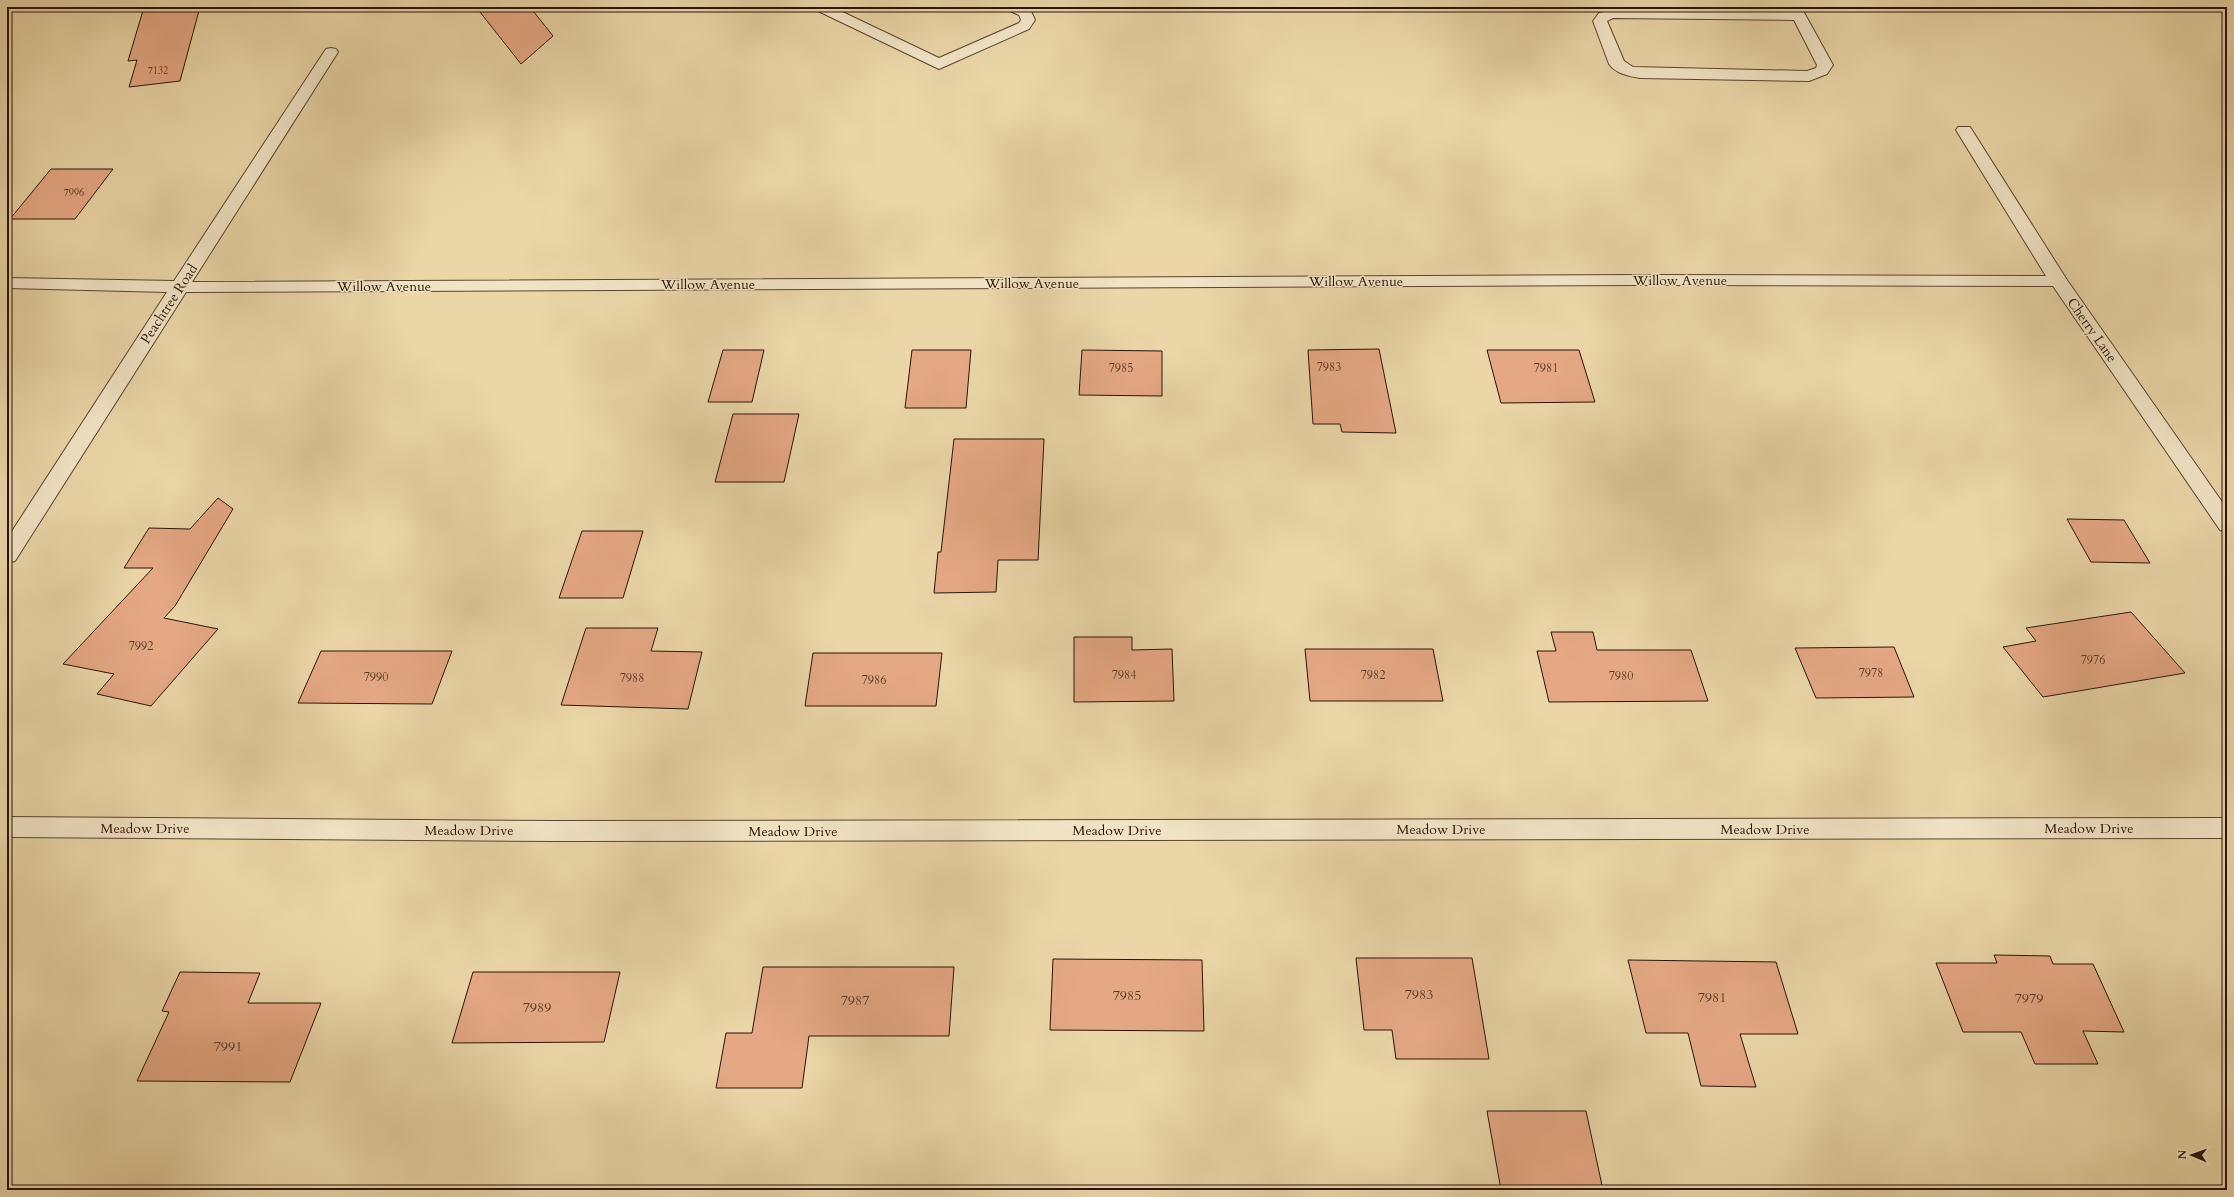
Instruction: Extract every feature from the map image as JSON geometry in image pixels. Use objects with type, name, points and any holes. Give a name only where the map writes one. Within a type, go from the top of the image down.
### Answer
[{"type":"street","points":[[821,7],[939,64],[1024,26],[1028,20],[1025,12],[1013,7]]},
{"type":"street","points":[[1796,11],[1825,65],[1822,71],[1809,76],[1640,73],[1629,71],[1618,64],[1600,21],[1604,16],[1613,14],[1796,11]]},
{"type":"street","name":"Peachtree Road","points":[[7,556],[331,52]]},
{"type":"street","name":"Cherry Lane","points":[[1964,130],[2058,281],[2227,525]]},
{"type":"street","name":"Willow Avenue","points":[[7,284],[180,287],[1633,280],[2058,281]]},
{"type":"street","name":"Meadow Drive","points":[[7,827],[555,831],[2227,828]]},
{"type":"building","points":[[144,7],[200,7],[180,81],[129,87],[137,60],[128,61]]},
{"type":"building","points":[[476,7],[530,7],[553,36],[521,64]]},
{"type":"building","points":[[51,169],[113,169],[75,219],[10,219]]},
{"type":"building","points":[[1379,349],[1396,433],[1342,432],[1340,424],[1313,424],[1308,350]]},
{"type":"building","points":[[723,350],[764,350],[752,402],[708,402]]},
{"type":"building","points":[[912,350],[971,350],[966,408],[905,408]]},
{"type":"building","points":[[1082,350],[1162,351],[1162,396],[1079,395]]},
{"type":"building","points":[[1487,350],[1579,350],[1595,402],[1501,403]]},
{"type":"building","points":[[733,414],[799,414],[784,482],[715,482]]},
{"type":"building","points":[[954,439],[1044,439],[1038,560],[998,560],[996,592],[934,593],[938,552],[941,552]]},
{"type":"building","points":[[218,498],[233,509],[175,606],[164,618],[218,629],[151,706],[97,694],[114,674],[63,664],[153,568],[124,568],[149,528],[190,529]]},
{"type":"building","points":[[2067,519],[2124,520],[2150,563],[2091,562]]},
{"type":"building","points":[[582,531],[643,531],[623,598],[559,598]]},
{"type":"building","points":[[2131,612],[2185,673],[2043,697],[2003,647],[2036,641],[2026,628]]},
{"type":"building","points":[[586,628],[658,628],[651,651],[702,652],[688,709],[561,705]]},
{"type":"building","points":[[1551,632],[1593,632],[1597,650],[1691,650],[1708,701],[1549,702],[1537,651],[1556,651]]},
{"type":"building","points":[[1074,637],[1132,637],[1132,650],[1172,649],[1174,701],[1074,702]]},
{"type":"building","points":[[1894,647],[1914,697],[1816,698],[1795,648]]},
{"type":"building","points":[[1305,649],[1433,649],[1443,701],[1310,701]]},
{"type":"building","points":[[321,651],[452,651],[432,704],[298,703]]},
{"type":"building","points":[[813,653],[942,653],[936,706],[805,706]]},
{"type":"building","points":[[1994,955],[2050,956],[2053,964],[2093,964],[2124,1032],[2083,1031],[2098,1064],[2035,1064],[2021,1032],[1963,1032],[1936,963],[1997,963]]},
{"type":"building","points":[[1356,958],[1472,958],[1489,1059],[1396,1059],[1392,1030],[1364,1030]]},
{"type":"building","points":[[1053,959],[1202,960],[1204,1031],[1050,1030]]},
{"type":"building","points":[[1628,960],[1776,962],[1798,1034],[1740,1034],[1756,1087],[1701,1086],[1688,1033],[1646,1033]]},
{"type":"building","points":[[763,967],[954,967],[949,1036],[809,1036],[802,1088],[716,1088],[726,1033],[752,1033]]},
{"type":"building","points":[[180,972],[260,973],[248,1003],[321,1003],[290,1082],[137,1081],[169,1012],[162,1011]]},
{"type":"building","points":[[473,972],[620,972],[604,1042],[452,1043]]},
{"type":"building","points":[[1487,1111],[1586,1111],[1603,1190],[1501,1190]]}]
